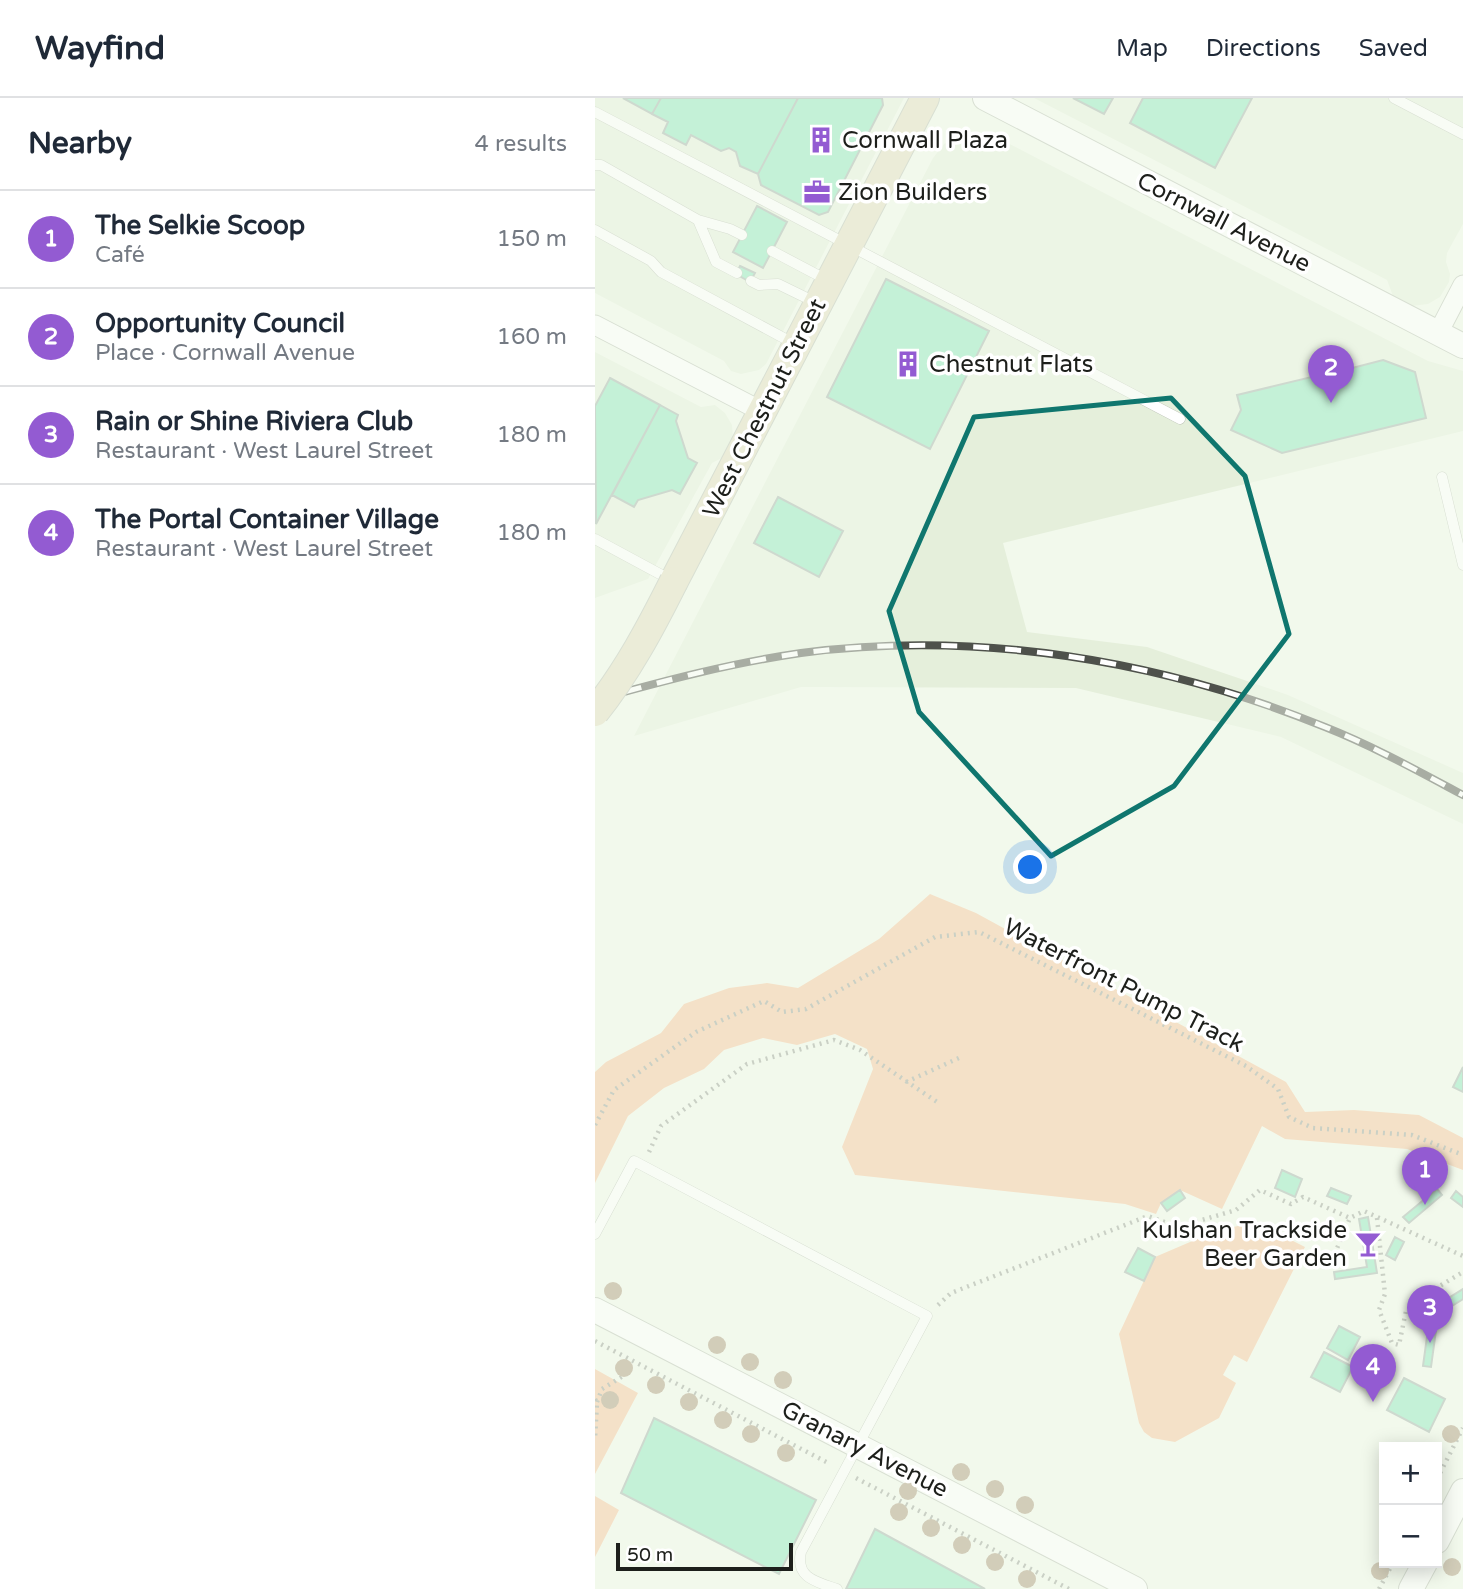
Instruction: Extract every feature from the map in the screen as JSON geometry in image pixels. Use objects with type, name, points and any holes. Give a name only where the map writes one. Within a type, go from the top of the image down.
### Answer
[{"type":"main road","name":"West Chestnut Street","points":[[595,712],[615,686],[648,633],[925,98]]},
{"type":"street","name":"Cornwall Avenue","points":[[985,98],[1463,346]]},
{"type":"street","points":[[1438,333],[1463,285]]},
{"type":"street","points":[[597,332],[762,412]]},
{"type":"street","name":"Granary Avenue","points":[[595,1310],[1135,1589]]},
{"type":"street","points":[[1442,1531],[1463,1491]]},
{"type":"street","points":[[1411,1589],[1422,1568]]},
{"type":"lane","points":[[1394,98],[1463,134]]},
{"type":"lane","points":[[595,112],[1180,419]]},
{"type":"lane","points":[[597,162],[698,220],[730,229],[742,236]]},
{"type":"lane","points":[[698,220],[716,262],[737,273]]},
{"type":"lane","points":[[595,230],[651,261],[661,272],[797,345]]},
{"type":"lane","points":[[772,251],[824,293]]},
{"type":"lane","points":[[751,281],[759,285],[778,284],[824,293]]},
{"type":"lane","points":[[1442,477],[1463,565]]},
{"type":"lane","points":[[595,539],[674,581]]},
{"type":"lane","points":[[595,1234],[634,1161],[927,1316],[801,1552],[800,1568],[809,1579],[837,1589]]},
{"type":"path","name":"Waterfront Pump Track","points":[[595,1125],[614,1090],[696,1032],[764,1001],[782,1012],[806,1009],[935,937],[979,932],[1247,1066],[1278,1089],[1289,1117],[1313,1128],[1412,1135],[1463,1155]]},
{"type":"path","points":[[643,1166],[661,1126],[747,1064],[834,1040],[860,1050],[940,1104]]},
{"type":"path","points":[[905,1082],[959,1058]]},
{"type":"path","points":[[927,1316],[951,1293],[1148,1216],[1178,1227],[1236,1210],[1260,1190],[1291,1204],[1303,1197],[1350,1218]]},
{"type":"path","points":[[1329,1266],[1350,1218],[1364,1211],[1463,1256]]},
{"type":"path","points":[[1377,1217],[1385,1294],[1379,1310],[1392,1343],[1399,1345],[1406,1311],[1422,1308],[1438,1287],[1463,1272]]},
{"type":"path","points":[[595,1439],[596,1401],[602,1389],[623,1376]]},
{"type":"path","points":[[1442,1469],[1463,1429]]},
{"type":"path","points":[[1380,1589],[1390,1568]]},
{"type":"highlighted area","points":[[1171,398],[1245,476],[1289,634],[1174,786],[1051,856],[919,712],[889,611],[974,417]]},
{"type":"shaded area","points":[[595,98],[904,98],[766,364],[759,370],[741,374],[731,371],[724,361],[595,293]]},
{"type":"shaded area","points":[[1034,98],[1463,98],[1463,224],[1447,253],[1449,282],[1440,297],[1428,304],[1412,306],[1398,301],[1393,296],[1387,280]]},
{"type":"shaded area","points":[[978,134],[998,138],[1428,361],[1463,371],[1463,431],[1003,543],[1027,632],[1147,647],[1288,695],[1463,773],[1463,824],[1281,737],[1076,688],[801,687],[634,736],[933,158],[944,144],[959,136]]},
{"type":"shaded area","points":[[595,352],[701,407],[715,405],[725,413],[732,425],[733,438],[724,457],[712,463],[648,579],[595,598]]},
{"type":"shaded area","points":[[930,894],[976,913],[1286,1082],[1305,1112],[1354,1110],[1419,1115],[1463,1138],[1463,1170],[1407,1149],[1285,1139],[1262,1126],[1222,1209],[1180,1190],[1161,1203],[1156,1214],[1125,1204],[855,1175],[842,1147],[873,1069],[867,1049],[835,1034],[797,1045],[763,1038],[724,1050],[704,1069],[664,1088],[628,1116],[595,1183],[595,1072],[606,1062],[661,1033],[684,1004],[729,988],[767,983],[798,988],[879,939]]},
{"type":"shaded area","points":[[1254,1221],[1305,1247],[1247,1362],[1234,1355],[1223,1375],[1236,1383],[1219,1418],[1175,1442],[1152,1438],[1144,1432],[1139,1423],[1119,1334],[1155,1257],[1204,1236]]},
{"type":"shaded area","points":[[595,1369],[638,1393],[595,1474]]},
{"type":"shaded area","points":[[595,1496],[619,1510],[595,1557]]},
{"type":"building","points":[[623,98],[661,98],[652,114]]},
{"type":"building","points":[[661,98],[798,98],[758,174],[740,166],[736,152],[729,148],[721,151],[691,135],[686,145],[663,133],[668,122],[652,114]]},
{"type":"building","name":"Cornwall Plaza","points":[[798,98],[882,98],[883,105],[828,212],[819,215],[761,185],[758,174]]},
{"type":"building","points":[[1073,98],[1113,98],[1104,114]]},
{"type":"building","points":[[1143,98],[1252,98],[1215,168],[1130,123]]},
{"type":"building","points":[[757,206],[787,222],[763,268],[733,252]]},
{"type":"building","points":[[740,266],[755,273],[750,282],[736,274]]},
{"type":"building","name":"Chestnut Flats","points":[[886,279],[989,331],[930,449],[827,397]]},
{"type":"building","points":[[1383,360],[1415,372],[1426,418],[1282,453],[1231,430],[1241,410],[1237,395],[1312,377],[1320,363],[1337,372]]},
{"type":"building","points":[[610,378],[660,405],[596,524],[595,406]]},
{"type":"building","points":[[660,405],[678,415],[676,421],[688,458],[697,463],[680,494],[672,490],[638,500],[634,507],[612,495]]},
{"type":"building","points":[[778,497],[843,531],[819,577],[754,543]]},
{"type":"building","points":[[1463,1067],[1463,1092],[1453,1087]]},
{"type":"building","points":[[1282,1170],[1302,1179],[1295,1197],[1275,1188]]},
{"type":"building","points":[[1331,1188],[1351,1196],[1347,1204],[1327,1196]]},
{"type":"building","points":[[1437,1189],[1442,1195],[1409,1223],[1403,1217]]},
{"type":"building","points":[[1180,1190],[1185,1198],[1167,1211],[1161,1203]]},
{"type":"building","points":[[1456,1191],[1463,1197],[1463,1207],[1451,1198]]},
{"type":"building","points":[[1368,1217],[1377,1273],[1335,1279],[1334,1272],[1367,1267],[1359,1219]]},
{"type":"building","points":[[1395,1237],[1404,1242],[1395,1260],[1386,1255]]},
{"type":"building","points":[[1138,1248],[1155,1257],[1144,1281],[1125,1272]]},
{"type":"building","points":[[1463,1289],[1463,1299],[1452,1306],[1447,1299]]},
{"type":"building","points":[[1429,1322],[1437,1323],[1431,1367],[1423,1366]]},
{"type":"building","points":[[1339,1326],[1360,1337],[1348,1360],[1327,1348]]},
{"type":"building","points":[[1324,1352],[1353,1367],[1340,1392],[1311,1377]]},
{"type":"building","points":[[1404,1378],[1445,1399],[1429,1432],[1387,1410]]},
{"type":"building","points":[[654,1418],[816,1500],[779,1574],[621,1493]]},
{"type":"building","points":[[875,1529],[985,1589],[846,1589]]},
{"type":"railway","points":[[595,700],[697,673],[801,653],[935,645],[1068,656],[1134,668],[1263,704],[1360,742],[1463,795]]},
{"type":"place","name":"Cornwall Plaza","points":[[821,140]]},
{"type":"place","name":"Zion Builders","points":[[817,192]]},
{"type":"place","name":"Chestnut Flats","points":[[908,364]]},
{"type":"place","name":"Opportunity Council","points":[[1331,403]]},
{"type":"place","name":"The Selkie Scoop","points":[[1425,1205]]},
{"type":"place","name":"Kulshan Trackside Beer Garden","points":[[1368,1244]]},
{"type":"place","name":"Rain or Shine Riviera Club","points":[[1430,1343]]},
{"type":"place","name":"The Portal Container Village","points":[[1373,1402]]}]
